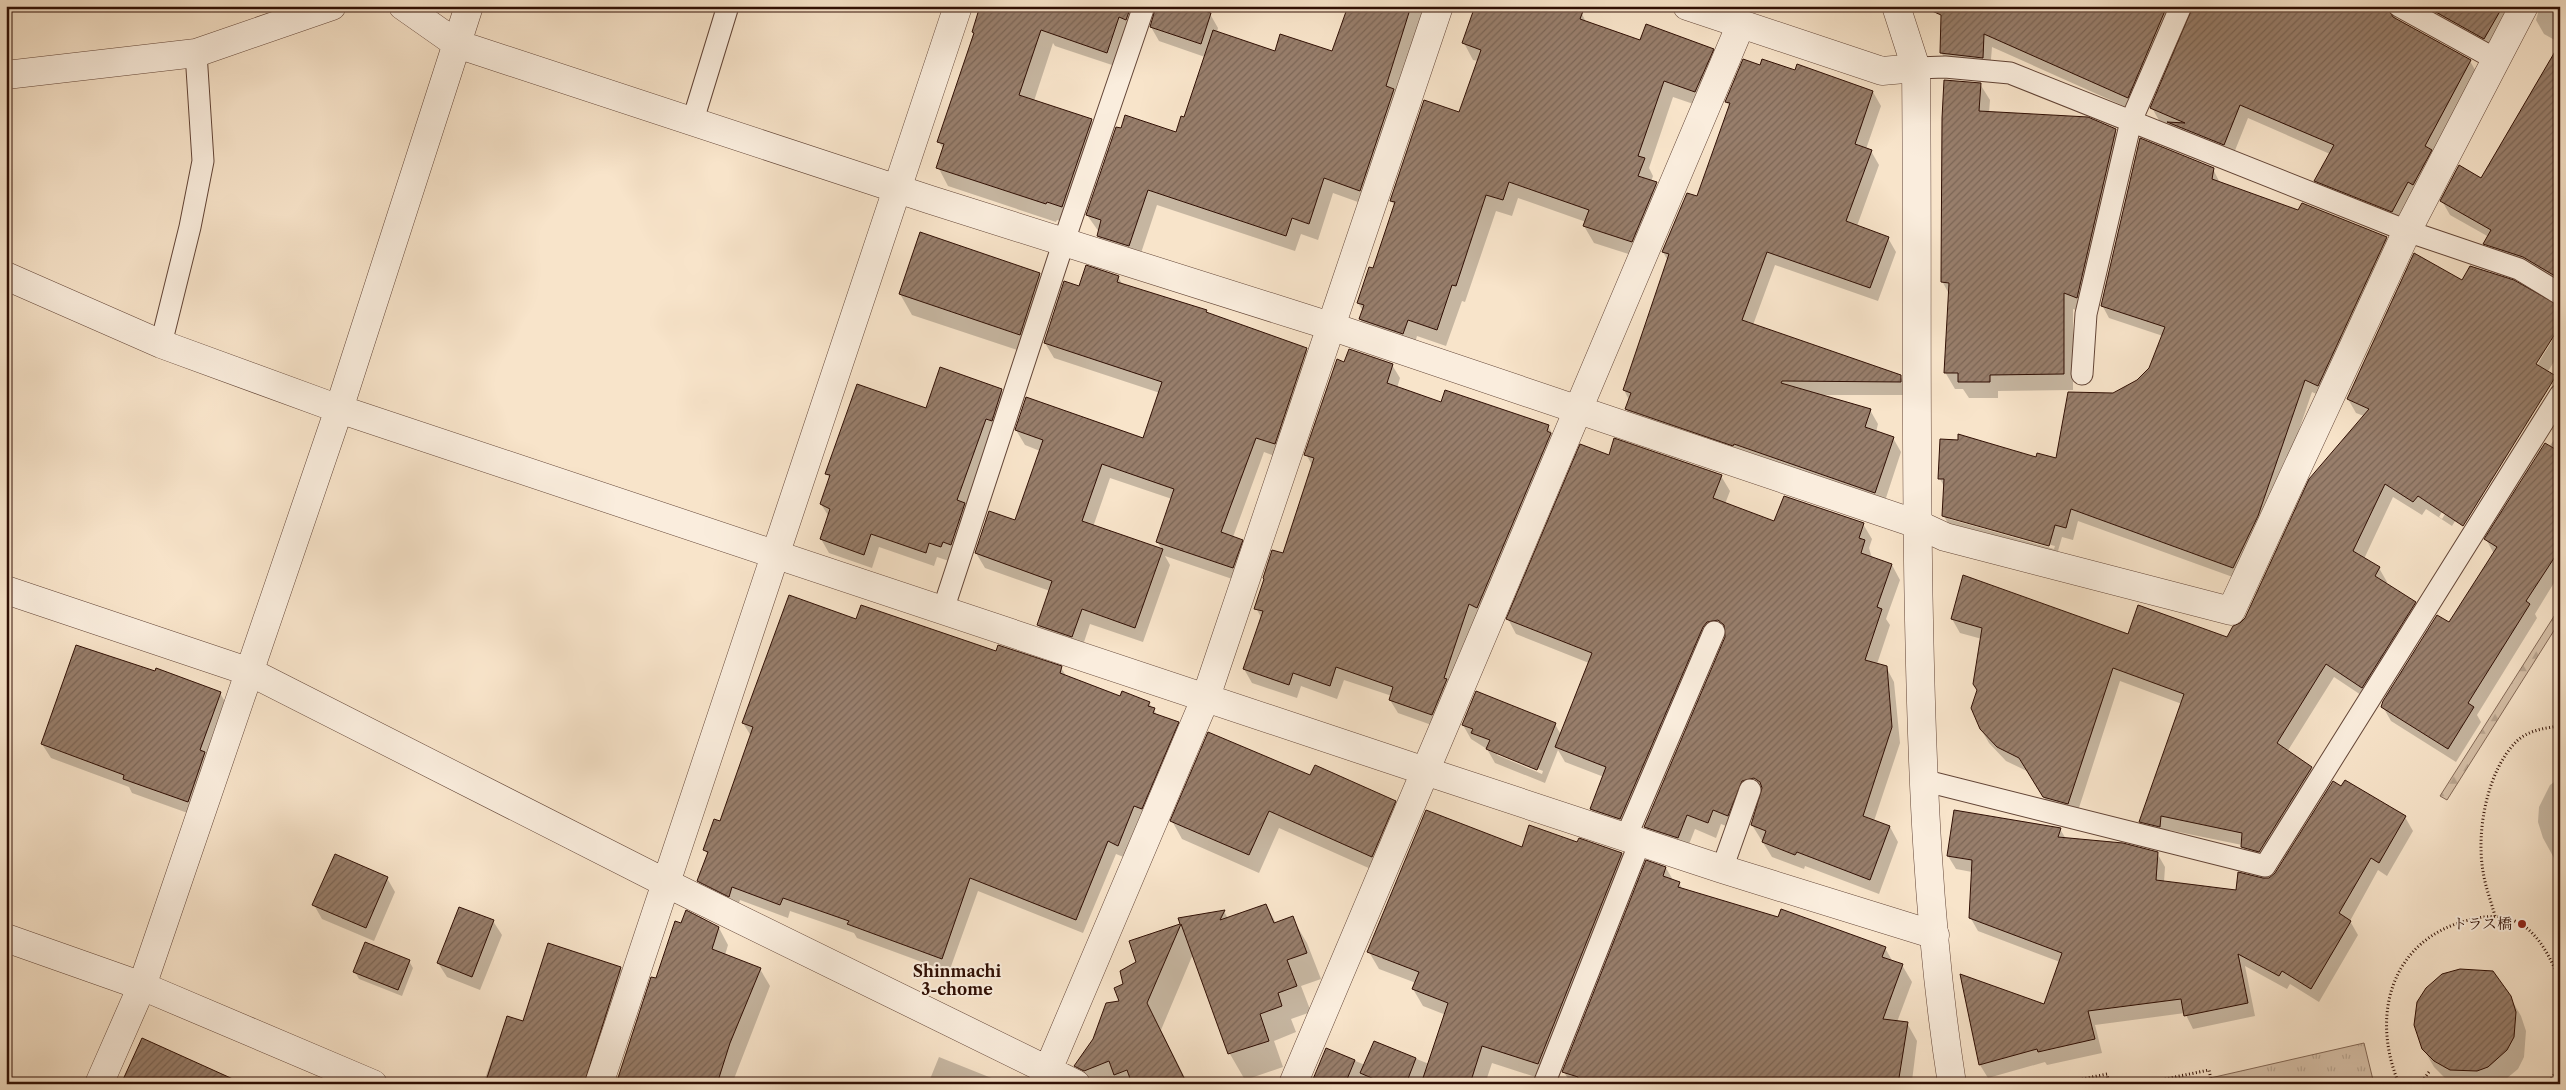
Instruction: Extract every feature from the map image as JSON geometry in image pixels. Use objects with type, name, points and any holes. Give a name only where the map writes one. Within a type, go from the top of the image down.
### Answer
[{"type":"street","points":[[6,74],[196,53],[332,6]]},
{"type":"street","points":[[402,6],[457,44],[693,120],[897,189],[1330,326],[1917,524],[1945,537],[2231,611],[2408,231],[2524,6]]},
{"type":"street","points":[[100,1084],[142,986],[250,672],[339,409],[469,6]]},
{"type":"street","points":[[599,1084],[958,6]]},
{"type":"street","points":[[1045,1077],[1206,697],[1439,6]]},
{"type":"street","points":[[1687,6],[1882,71],[1916,68]]},
{"type":"street","points":[[1896,6],[1916,68],[1917,524],[1922,780],[1941,1012],[1952,1084]]},
{"type":"street","points":[[1293,1084],[1741,24]]},
{"type":"street","points":[[6,276],[160,344],[339,409],[1206,697],[1425,772],[1722,869],[1935,935]]},
{"type":"street","points":[[6,590],[250,672],[1045,1077],[1076,1084]]},
{"type":"street","points":[[6,938],[142,986],[373,1084]]},
{"type":"lane","points":[[693,120],[728,6]]},
{"type":"lane","points":[[943,610],[1064,241],[1144,6]]},
{"type":"lane","points":[[2082,374],[2086,314],[2131,121],[2181,6]]},
{"type":"lane","points":[[2398,6],[2495,59]]},
{"type":"lane","points":[[160,344],[190,227],[202,161],[196,53]]},
{"type":"lane","points":[[1916,68],[1945,67],[2010,73],[2408,231],[2519,269],[2560,294]]},
{"type":"lane","points":[[1922,780],[2265,866],[2560,395]]},
{"type":"lane","points":[[1544,1084],[1633,839],[1714,632]]},
{"type":"lane","points":[[1722,869],[1750,790]]},
{"type":"path","points":[[2495,916],[2483,871],[2480,843],[2482,816],[2492,786],[2503,761],[2517,741],[2535,730],[2560,726]]},
{"type":"path","points":[[2398,1084],[2384,1032],[2388,998],[2400,969],[2415,949],[2432,934],[2458,922],[2495,916],[2511,920],[2530,931],[2550,956],[2560,980]]},
{"type":"path","points":[[2547,1084],[2555,1074],[2560,1061]]},
{"type":"path","points":[[2141,1084],[2209,1070],[2212,1084]]},
{"type":"path","points":[[2420,1084],[2429,1072]]},
{"type":"path","points":[[2058,1084],[2107,1074],[2109,1084]]},
{"type":"green space","points":[[2558,610],[2560,621],[2447,800],[2440,796]]},
{"type":"green space","points":[[2364,1043],[2374,1084],[2184,1084]]},
{"type":"building","points":[[980,6],[1131,6],[1126,20],[1119,17],[1107,53],[1041,30],[1019,95],[1092,119],[1062,207],[1047,202],[1046,204],[936,168],[944,144],[937,142],[974,33],[972,32]]},
{"type":"building","points":[[1156,6],[1190,6],[1211,13],[1201,44],[1150,27]]},
{"type":"building","points":[[1348,6],[1411,6],[1386,86],[1394,89],[1360,191],[1324,178],[1309,224],[1292,218],[1286,236],[1148,190],[1129,246],[1097,236],[1101,220],[1086,215],[1116,127],[1121,128],[1125,115],[1176,132],[1181,116],[1184,117],[1213,30],[1275,51],[1280,34],[1332,51]]},
{"type":"building","points":[[1475,6],[1585,6],[1580,19],[1640,40],[1646,24],[1714,49],[1695,92],[1664,81],[1638,156],[1645,158],[1638,176],[1657,182],[1632,242],[1583,226],[1589,210],[1509,182],[1503,200],[1486,195],[1456,286],[1452,285],[1437,330],[1408,320],[1403,334],[1359,319],[1364,305],[1357,303],[1369,267],[1373,268],[1395,202],[1390,201],[1424,100],[1459,112],[1481,50],[1462,43]]},
{"type":"building","points":[[1921,6],[2167,6],[2128,98],[1984,34],[1983,58],[1940,53],[1941,15]]},
{"type":"building","points":[[2193,6],[2387,6],[2393,17],[2471,60],[2425,146],[2432,150],[2413,185],[2408,182],[2392,212],[2314,181],[2334,145],[2240,105],[2224,145],[2167,122],[2185,123],[2150,108]]},
{"type":"building","points":[[2425,6],[2503,6],[2484,39]]},
{"type":"building","points":[[2560,43],[2560,279],[2523,257],[2483,244],[2491,230],[2440,201],[2459,165],[2481,178]]},
{"type":"building","points":[[1743,59],[1760,65],[1762,59],[1795,70],[1797,64],[1873,91],[1855,144],[1872,150],[1846,221],[1889,237],[1870,288],[1767,252],[1742,320],[1901,375],[1901,382],[1782,381],[1781,383],[1871,409],[1865,427],[1894,437],[1875,493],[1734,444],[1733,446],[1625,409],[1631,393],[1623,390],[1669,254],[1662,252],[1687,193],[1697,196],[1730,103],[1725,102]]},
{"type":"building","points":[[1944,80],[1981,83],[1979,111],[2088,117],[2116,129],[2077,298],[2064,293],[2064,374],[1990,375],[1990,382],[1958,382],[1958,373],[1944,373],[1949,283],[1941,282]]},
{"type":"building","points":[[2140,138],[2214,168],[2212,179],[2298,210],[2302,203],[2387,237],[2318,386],[2305,380],[2258,516],[2233,568],[2071,509],[2066,528],[2055,525],[2049,546],[1942,516],[1944,479],[1938,479],[1940,439],[1958,440],[1958,434],[2036,457],[2037,453],[2056,458],[2068,392],[2113,393],[2137,380],[2149,368],[2165,327],[2101,306]]},
{"type":"building","points":[[920,232],[1040,273],[1020,335],[899,294]]},
{"type":"building","points":[[2414,253],[2462,280],[2470,266],[2514,280],[2560,306],[2560,326],[2536,364],[2556,376],[2463,526],[2418,496],[2413,502],[2385,484],[2353,551],[2380,567],[2375,576],[2416,602],[2362,688],[2326,664],[2277,743],[2312,767],[2259,852],[2241,847],[2242,833],[2161,816],[2160,827],[2139,822],[2184,694],[2113,668],[2068,804],[2043,797],[2019,758],[1997,747],[1980,729],[1971,708],[1977,690],[1973,684],[1982,628],[1951,619],[1963,575],[2128,634],[2138,605],[2227,637],[2233,626],[2245,618],[2309,479],[2369,409],[2347,399]]},
{"type":"building","points":[[1086,265],[1119,276],[1117,282],[1207,310],[1206,312],[1307,348],[1275,444],[1256,438],[1221,532],[1243,540],[1233,568],[1156,542],[1174,489],[1102,464],[1082,521],[1163,549],[1135,628],[1082,609],[1072,637],[1037,625],[1052,581],[975,553],[989,511],[1015,520],[1043,440],[1015,430],[1026,397],[1143,438],[1162,382],[1044,343],[1064,281],[1079,286]]},
{"type":"building","points":[[1349,349],[1393,364],[1387,383],[1441,402],[1445,390],[1549,425],[1547,431],[1551,433],[1477,608],[1469,604],[1444,678],[1447,679],[1432,715],[1389,700],[1393,687],[1336,667],[1330,686],[1293,673],[1289,685],[1243,669],[1263,611],[1254,609],[1272,550],[1283,553],[1314,458],[1304,455],[1337,359],[1344,362]]},
{"type":"building","points":[[940,367],[1002,389],[992,421],[986,419],[957,500],[965,503],[951,545],[943,542],[941,547],[929,543],[926,553],[871,534],[864,555],[820,539],[830,509],[820,504],[830,475],[825,474],[857,384],[926,408]]},
{"type":"building","points":[[1614,438],[1722,475],[1713,498],[1774,521],[1784,496],[1864,523],[1859,538],[1865,540],[1861,553],[1892,564],[1877,607],[1882,609],[1865,660],[1887,666],[1892,727],[1863,816],[1890,826],[1870,880],[1797,852],[1795,855],[1762,842],[1766,831],[1751,825],[1762,788],[1760,782],[1754,778],[1742,781],[1728,816],[1713,810],[1708,823],[1687,815],[1678,838],[1644,827],[1725,637],[1724,625],[1718,620],[1707,622],[1703,627],[1620,819],[1590,809],[1606,767],[1555,747],[1592,653],[1506,619],[1580,444],[1609,455]]},
{"type":"building","points":[[2545,443],[2560,452],[2560,549],[2526,601],[2530,604],[2468,703],[2474,707],[2448,749],[2381,707],[2437,615],[2449,622],[2497,547],[2484,539]]},
{"type":"building","points":[[789,595],[856,619],[861,605],[996,651],[998,645],[1062,666],[1060,673],[1120,696],[1122,691],[1150,702],[1148,706],[1155,708],[1153,713],[1179,722],[1142,809],[1134,806],[1118,846],[1108,841],[1076,920],[970,878],[942,959],[847,924],[849,921],[783,898],[780,905],[732,887],[729,897],[697,881],[708,852],[703,850],[714,819],[720,821],[753,727],[742,723]]},
{"type":"building","points":[[76,645],[155,671],[156,668],[221,692],[200,750],[205,752],[188,802],[123,779],[124,775],[41,744]]},
{"type":"building","points":[[1476,691],[1556,723],[1537,770],[1486,749],[1490,740],[1471,733],[1473,729],[1462,725]]},
{"type":"building","points":[[1208,732],[1310,775],[1315,765],[1396,801],[1372,857],[1269,811],[1249,855],[1170,821]]},
{"type":"building","points":[[2345,780],[2406,816],[2379,863],[2371,858],[2339,913],[2351,921],[2311,989],[2282,971],[2279,976],[2238,954],[2248,1003],[2184,1016],[2181,999],[2088,1011],[2095,1039],[2038,1052],[2037,1049],[1979,1065],[1960,974],[2044,1004],[2062,953],[1969,918],[1972,860],[1947,856],[1954,810],[2061,828],[2058,837],[2123,843],[2158,852],[2156,880],[2236,890],[2238,872],[2263,878],[2269,878],[2275,873],[2333,781],[2341,786]]},
{"type":"building","points":[[1426,810],[1522,847],[1529,825],[1577,842],[1579,838],[1622,853],[1538,1064],[1482,1046],[1470,1084],[1421,1084],[1448,1003],[1412,989],[1419,972],[1367,952]]},
{"type":"building","points":[[335,854],[388,877],[366,928],[312,905]]},
{"type":"building","points":[[1646,860],[1666,867],[1663,876],[1680,882],[1678,887],[1778,917],[1781,909],[1886,947],[1882,957],[1903,964],[1883,1019],[1908,1022],[1898,1084],[1576,1084],[1578,1077],[1562,1072]]},
{"type":"building","points":[[1266,904],[1274,923],[1293,916],[1307,953],[1287,960],[1297,986],[1278,993],[1282,1006],[1260,1014],[1269,1041],[1228,1054],[1181,924],[1147,1003],[1187,1084],[1132,1084],[1127,1070],[1114,1075],[1109,1061],[1084,1071],[1074,1066],[1093,1039],[1106,1003],[1119,1001],[1114,988],[1123,984],[1120,971],[1136,962],[1129,941],[1180,924],[1178,918],[1225,910],[1220,920]]},
{"type":"building","points":[[459,907],[494,920],[472,977],[437,963]]},
{"type":"building","points":[[686,910],[719,927],[712,949],[761,968],[730,1043],[717,1084],[616,1084],[651,977],[656,978],[675,921],[681,923]]},
{"type":"building","points":[[365,942],[410,960],[398,990],[353,972]]},
{"type":"building","points":[[548,943],[621,967],[584,1084],[485,1084],[507,1016],[523,1021]]},
{"type":"building","points":[[2460,969],[2493,971],[2511,996],[2516,1012],[2514,1037],[2507,1050],[2488,1067],[2477,1071],[2450,1070],[2434,1061],[2422,1049],[2414,1025],[2417,1002],[2426,988],[2442,974]]},
{"type":"building","points":[[142,1038],[244,1084],[121,1084]]},
{"type":"building","points":[[1374,1041],[1416,1058],[1406,1084],[1386,1084],[1360,1073]]},
{"type":"building","points":[[1326,1048],[1355,1060],[1345,1084],[1311,1084]]},
{"type":"place","name":"トラス橋","points":[[2522,924]]},
{"type":"district","name":"Shinmachi 3-chome","points":[[957,980]]}]
